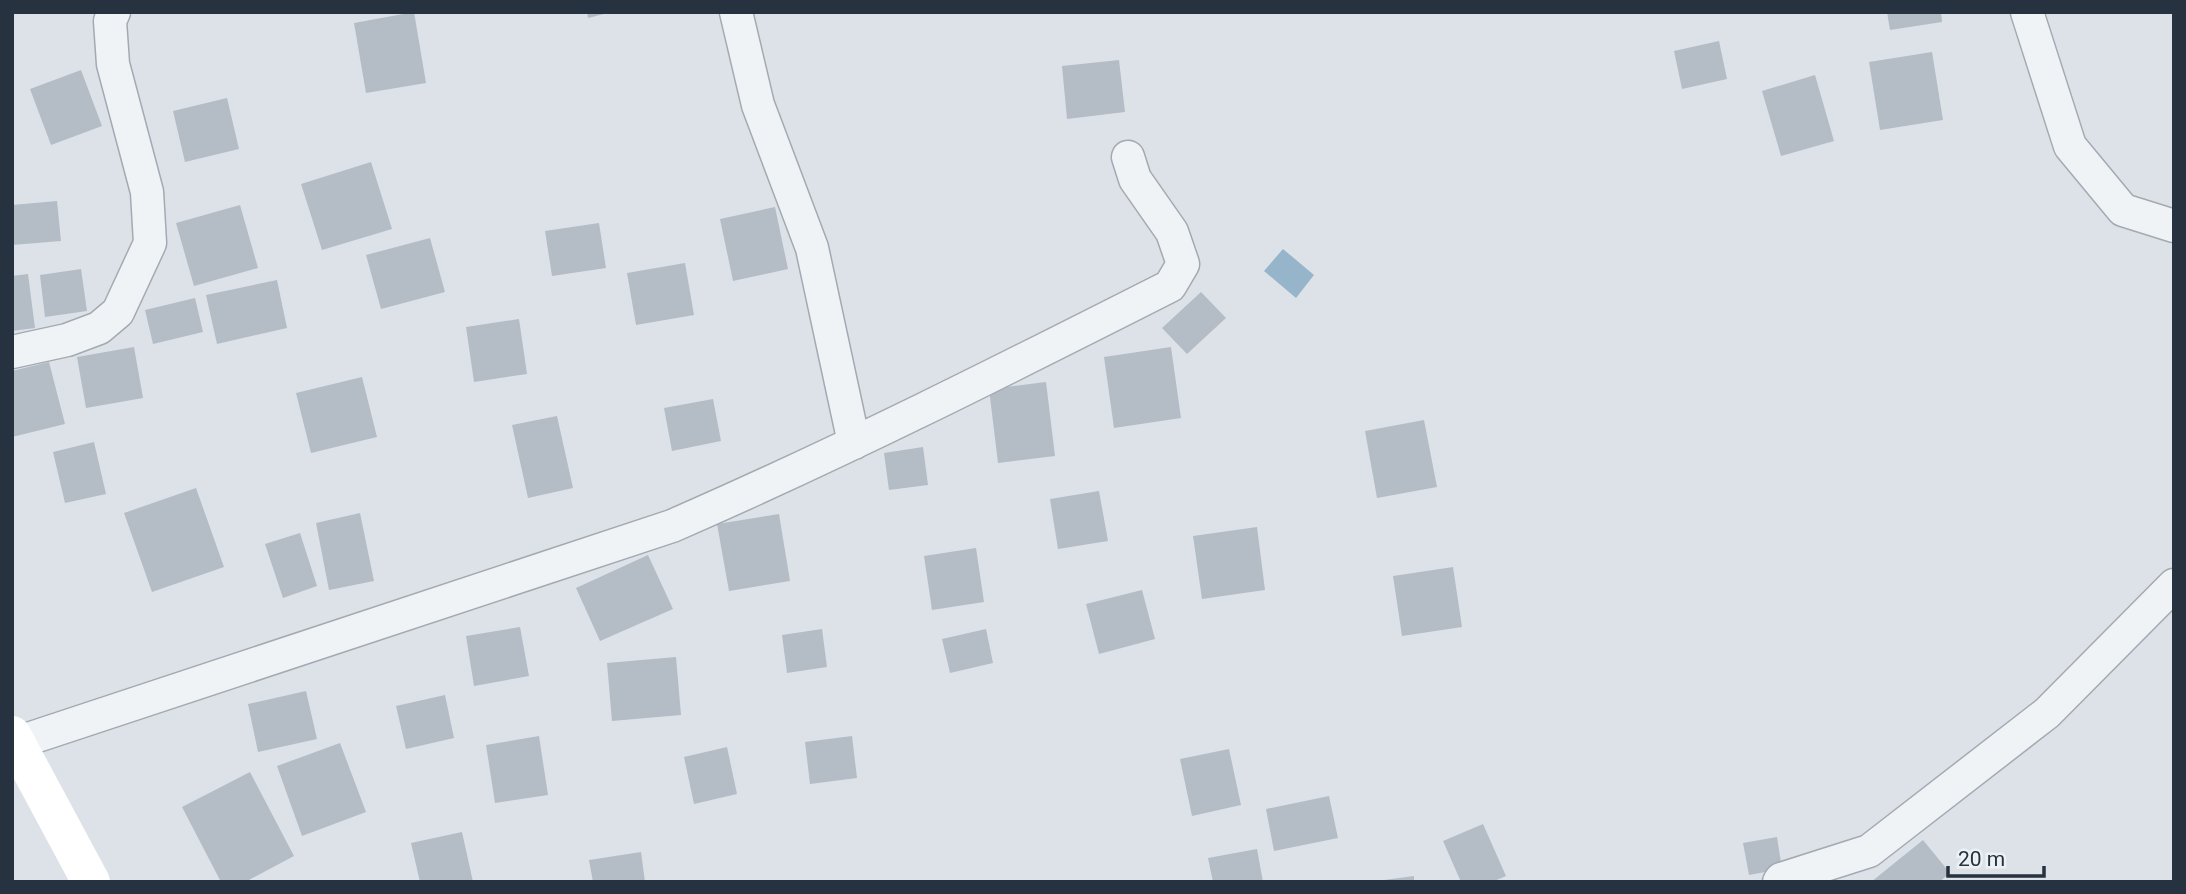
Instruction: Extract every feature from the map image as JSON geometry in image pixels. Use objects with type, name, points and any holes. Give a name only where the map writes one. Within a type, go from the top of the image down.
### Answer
[{"type":"main road","points":[[14,739],[91,882]]},
{"type":"street","points":[[12,352],[67,340],[99,328],[118,312],[150,243],[147,192],[113,64],[110,21],[114,12]]},
{"type":"street","points":[[736,12],[758,105],[812,248],[854,443]]},
{"type":"street","points":[[2027,12],[2070,146],[2123,211],[2174,226]]},
{"type":"street","points":[[14,739],[672,526],[854,443],[1170,286],[1183,264],[1172,232],[1135,179],[1128,157]]},
{"type":"street","points":[[1779,882],[1781,879],[1869,851],[2047,713],[2174,585]]},
{"type":"water","points":[[1283,249],[1314,275],[1296,298],[1264,271]]},
{"type":"building","points":[[414,12],[426,83],[366,93],[354,23]]},
{"type":"building","points":[[587,12],[608,12],[608,13],[588,18]]},
{"type":"building","points":[[1887,12],[1941,12],[1942,22],[1890,30]]},
{"type":"building","points":[[1719,41],[1727,79],[1682,89],[1674,51]]},
{"type":"building","points":[[1932,52],[1943,120],[1880,130],[1869,62]]},
{"type":"building","points":[[1119,60],[1125,112],[1067,119],[1062,66]]},
{"type":"building","points":[[81,70],[102,126],[51,145],[30,89]]},
{"type":"building","points":[[1815,75],[1834,141],[1781,156],[1762,91]]},
{"type":"building","points":[[227,98],[239,149],[185,162],[173,111]]},
{"type":"building","points":[[371,162],[392,229],[322,250],[301,184]]},
{"type":"building","points":[[57,201],[61,241],[12,245],[12,205]]},
{"type":"building","points":[[240,205],[258,268],[194,286],[176,223]]},
{"type":"building","points":[[775,207],[788,269],[733,281],[720,219]]},
{"type":"building","points":[[599,223],[606,268],[552,276],[545,231]]},
{"type":"building","points":[[430,238],[445,292],[381,309],[366,255]]},
{"type":"building","points":[[685,263],[694,315],[636,325],[627,273]]},
{"type":"building","points":[[81,269],[87,311],[45,317],[40,275]]},
{"type":"building","points":[[28,274],[35,328],[12,331],[12,276]]},
{"type":"building","points":[[277,280],[287,328],[217,344],[206,295]]},
{"type":"building","points":[[1201,292],[1226,318],[1187,354],[1162,328]]},
{"type":"building","points":[[195,298],[203,332],[153,344],[145,310]]},
{"type":"building","points":[[519,319],[527,374],[474,382],[466,327]]},
{"type":"building","points":[[134,347],[143,398],[86,408],[77,357]]},
{"type":"building","points":[[1171,347],[1181,418],[1114,428],[1104,357]]},
{"type":"building","points":[[49,362],[65,424],[12,437],[12,371]]},
{"type":"building","points":[[362,377],[377,437],[311,453],[296,393]]},
{"type":"building","points":[[1046,382],[1055,456],[998,463],[989,389]]},
{"type":"building","points":[[713,399],[721,441],[672,451],[664,408]]},
{"type":"building","points":[[557,416],[573,488],[528,498],[512,425]]},
{"type":"building","points":[[1424,420],[1437,487],[1377,498],[1365,431]]},
{"type":"building","points":[[94,442],[106,494],[65,503],[53,452]]},
{"type":"building","points":[[923,447],[928,485],[889,490],[884,453]]},
{"type":"building","points":[[196,488],[224,567],[152,592],[124,513]]},
{"type":"building","points":[[1099,491],[1108,541],[1058,549],[1050,499]]},
{"type":"building","points":[[360,513],[374,581],[329,590],[316,523]]},
{"type":"building","points":[[779,514],[790,581],[729,591],[717,524]]},
{"type":"building","points":[[1257,527],[1265,590],[1202,599],[1193,536]]},
{"type":"building","points":[[300,533],[317,586],[283,598],[265,544]]},
{"type":"building","points":[[976,548],[984,602],[932,610],[924,556]]},
{"type":"building","points":[[648,555],[673,609],[600,641],[576,588]]},
{"type":"building","points":[[1453,567],[1462,627],[1402,636],[1393,576]]},
{"type":"building","points":[[1142,590],[1155,639],[1099,654],[1086,604]]},
{"type":"building","points":[[520,627],[529,676],[474,686],[466,636]]},
{"type":"building","points":[[822,629],[827,667],[787,673],[782,635]]},
{"type":"building","points":[[986,629],[993,663],[950,673],[942,639]]},
{"type":"building","points":[[676,657],[681,715],[612,721],[607,663]]},
{"type":"building","points":[[306,691],[317,739],[258,752],[248,704]]},
{"type":"building","points":[[445,695],[454,738],[406,749],[396,706]]},
{"type":"building","points":[[539,736],[548,795],[495,803],[486,745]]},
{"type":"building","points":[[852,736],[857,778],[810,784],[805,742]]},
{"type":"building","points":[[340,743],[366,812],[302,836],[277,766]]},
{"type":"building","points":[[727,747],[737,794],[694,804],[684,757]]},
{"type":"building","points":[[1229,749],[1241,805],[1192,816],[1180,759]]},
{"type":"building","points":[[250,772],[294,856],[245,882],[221,882],[182,807]]},
{"type":"building","points":[[1329,796],[1338,838],[1274,851],[1266,809]]},
{"type":"building","points":[[1483,824],[1506,876],[1492,882],[1461,882],[1443,841]]},
{"type":"building","points":[[462,832],[473,882],[420,882],[411,843]]},
{"type":"building","points":[[1777,837],[1782,869],[1749,875],[1743,843]]},
{"type":"building","points":[[1923,840],[1950,873],[1939,882],[1871,882]]},
{"type":"building","points":[[1257,849],[1263,882],[1213,882],[1208,858]]},
{"type":"building","points":[[641,852],[645,882],[593,882],[589,860]]},
{"type":"building","points":[[1414,876],[1414,882],[1384,882],[1384,880]]}]
